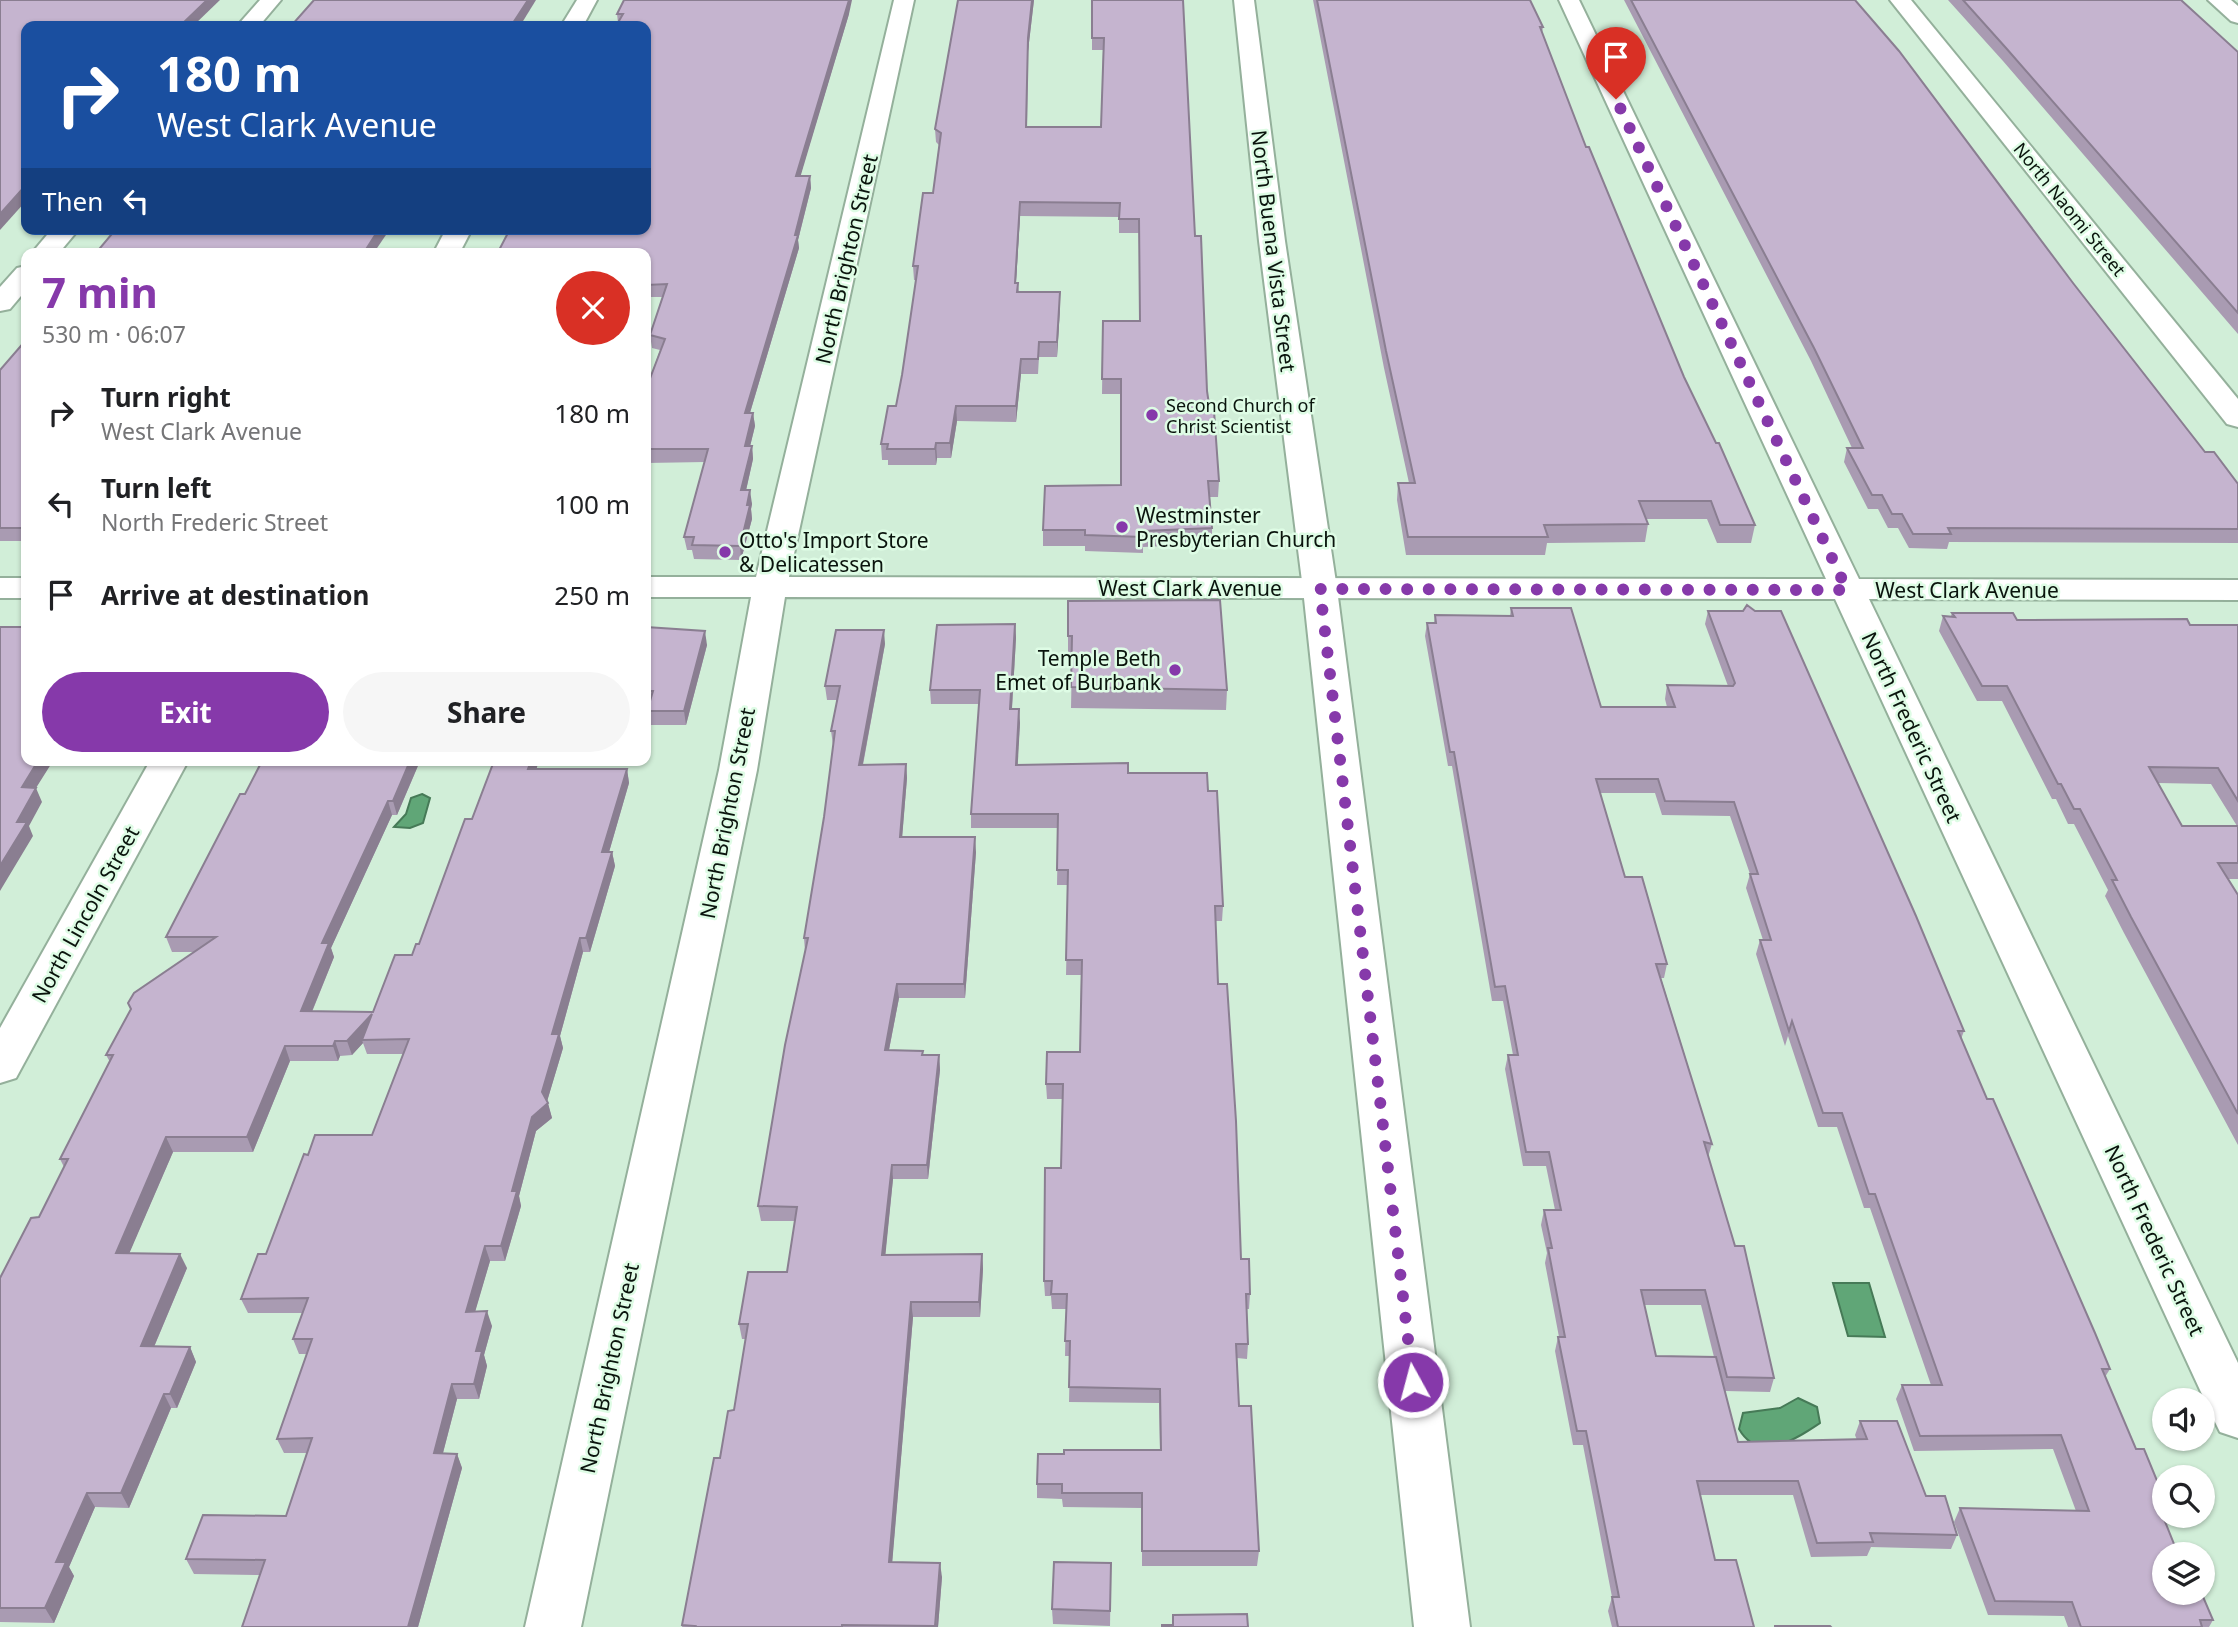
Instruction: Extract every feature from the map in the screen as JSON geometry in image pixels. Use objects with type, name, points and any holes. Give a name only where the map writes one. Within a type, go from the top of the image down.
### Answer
[{"type":"street","points":[[252,21],[271,0]]},
{"type":"street","points":[[575,21],[587,0]]},
{"type":"street","name":"North Brighton Street","points":[[553,1627],[735,783],[770,587],[904,0]]},
{"type":"street","name":"North Buena Vista Street","points":[[1244,0],[1272,240],[1320,589],[1442,1627]]},
{"type":"street","name":"North Frederic Street","points":[[1569,0],[2238,1416]]},
{"type":"street","name":"North Naomi Street","points":[[1900,0],[2238,418]]},
{"type":"street","points":[[2218,0],[2238,17]]},
{"type":"street","points":[[0,303],[21,280]]},
{"type":"street","name":"West Clark Avenue","points":[[651,587],[2238,590]]},
{"type":"street","points":[[0,588],[21,588]]},
{"type":"street","name":"North Lincoln Street","points":[[0,1066],[166,766]]},
{"type":"shaded area","points":[[422,794],[430,798],[423,823],[410,828],[394,827],[406,814],[411,798]]},
{"type":"shaded area","points":[[1833,1283],[1869,1283],[1885,1337],[1848,1336]]},
{"type":"shaded area","points":[[1798,1398],[1817,1407],[1820,1423],[1800,1436],[1767,1447],[1747,1439],[1739,1429],[1743,1413],[1780,1408]]},
{"type":"building","points":[[0,0],[207,0],[185,21],[21,21],[21,191],[0,214]]},
{"type":"building","points":[[314,0],[528,0],[514,21],[295,21]]},
{"type":"building","points":[[624,0],[849,0],[796,176],[810,176],[795,235],[798,235],[745,413],[753,413],[745,446],[752,446],[741,490],[750,490],[747,505],[750,505],[740,546],[692,545],[694,537],[684,537],[708,449],[651,449],[651,376],[665,339],[651,335],[651,332],[667,284],[651,285],[651,248],[500,248],[507,235],[651,235],[651,21],[619,21],[623,14],[617,14]]},
{"type":"building","points":[[958,0],[1032,0],[1028,38],[1026,127],[1101,127],[1104,38],[1092,38],[1092,0],[1183,0],[1195,236],[1201,236],[1207,391],[1210,411],[1214,411],[1219,481],[1208,481],[1212,528],[1143,531],[1143,537],[1085,535],[1085,530],[1043,530],[1045,486],[1121,485],[1121,379],[1102,379],[1103,321],[1140,321],[1139,219],[1119,219],[1120,203],[1020,202],[1015,283],[1018,283],[1017,292],[1060,292],[1057,342],[1039,342],[1038,359],[1021,359],[1016,406],[956,406],[950,443],[936,443],[935,449],[887,449],[888,444],[881,444],[888,406],[896,406],[902,375],[918,266],[913,266],[923,193],[933,193],[941,133],[935,129]]},
{"type":"building","points":[[1317,0],[1530,0],[1543,27],[1540,27],[1586,147],[1589,147],[1684,377],[1716,443],[1719,443],[1755,525],[1720,525],[1711,501],[1639,501],[1648,524],[1544,525],[1548,537],[1408,537],[1398,483],[1415,483],[1386,351]]},
{"type":"building","points":[[1631,0],[1855,0],[1899,51],[2073,283],[2205,452],[2214,452],[2238,484],[2238,529],[1948,528],[1951,534],[1913,534],[1902,514],[1892,514],[1882,495],[1872,495],[1847,448],[1863,448],[1814,348]]},
{"type":"building","points":[[1963,0],[2181,0],[2238,52],[2238,313],[2006,48]]},
{"type":"building","points":[[111,235],[375,235],[367,248],[100,248]]},
{"type":"building","points":[[21,346],[21,528],[0,528],[0,370]]},
{"type":"building","name":"Temple Beth Emet of Burbank","points":[[1220,600],[1227,690],[1071,687],[1072,636],[1068,636],[1068,601]]},
{"type":"building","points":[[1747,605],[1755,611],[1781,611],[1916,916],[1964,1031],[1958,1031],[1987,1099],[1993,1099],[2095,1333],[2110,1369],[2102,1369],[2136,1449],[2144,1449],[2152,1468],[2152,1528],[2168,1528],[2173,1542],[2152,1542],[2152,1605],[2207,1605],[2213,1620],[2200,1620],[2202,1627],[2081,1627],[2072,1602],[1995,1601],[1960,1508],[2089,1511],[2061,1435],[1920,1436],[1902,1385],[1942,1385],[1875,1194],[1869,1194],[1842,1113],[1823,1113],[1792,1021],[1789,1031],[1760,940],[1771,940],[1750,874],[1758,874],[1734,802],[1665,801],[1658,779],[1596,779],[1625,877],[1642,877],[1667,964],[1656,964],[1712,1144],[1704,1142],[1735,1246],[1744,1246],[1774,1378],[1727,1377],[1705,1290],[1641,1290],[1656,1356],[1716,1357],[1738,1442],[1867,1439],[1860,1421],[1897,1421],[1926,1496],[1945,1496],[1957,1535],[1870,1533],[1873,1542],[1817,1543],[1798,1481],[1697,1481],[1715,1560],[1736,1560],[1754,1627],[1618,1627],[1612,1597],[1619,1597],[1586,1431],[1577,1431],[1558,1337],[1565,1337],[1548,1248],[1552,1248],[1544,1210],[1561,1210],[1549,1152],[1526,1152],[1508,1055],[1518,1055],[1505,986],[1495,987],[1454,752],[1450,752],[1427,623],[1436,623],[1435,615],[1513,616],[1511,608],[1571,608],[1601,707],[1675,707],[1667,685],[1733,686],[1735,683],[1708,611],[1743,611]]},
{"type":"building","points":[[1952,613],[2013,613],[2017,620],[2187,619],[2190,625],[2238,625],[2238,801],[2218,768],[2149,767],[2182,826],[2238,826],[2238,863],[2218,863],[2238,895],[2238,1114],[2131,917],[2112,880],[2117,880],[2080,809],[2074,809],[2061,784],[2058,784],[2007,686],[1982,686],[1943,616],[1955,617]]},
{"type":"building","points":[[1015,624],[1010,709],[1019,709],[1016,765],[1128,763],[1128,773],[1207,773],[1208,791],[1217,791],[1223,906],[1215,906],[1218,984],[1227,984],[1241,1259],[1249,1259],[1250,1294],[1246,1294],[1248,1344],[1236,1344],[1239,1406],[1251,1406],[1259,1551],[1142,1551],[1142,1493],[1062,1493],[1062,1484],[1037,1484],[1038,1454],[1064,1454],[1064,1450],[1161,1450],[1160,1389],[1069,1387],[1070,1341],[1065,1341],[1067,1294],[1051,1294],[1052,1281],[1044,1281],[1045,1168],[1061,1168],[1063,1084],[1046,1084],[1047,1052],[1080,1052],[1082,960],[1066,960],[1068,870],[1057,870],[1058,814],[971,814],[980,690],[930,690],[937,625]]},
{"type":"building","points":[[0,627],[21,627],[21,766],[35,766],[22,787],[36,788],[17,822],[27,822],[0,866]]},
{"type":"building","points":[[651,627],[705,631],[684,711],[651,711]]},
{"type":"building","points":[[836,630],[884,630],[859,765],[906,764],[900,837],[975,837],[964,984],[897,984],[885,1050],[923,1051],[922,1055],[939,1055],[927,1165],[892,1165],[882,1255],[982,1254],[979,1302],[911,1302],[889,1562],[940,1563],[935,1626],[694,1627],[682,1625],[714,1458],[720,1458],[728,1411],[734,1410],[748,1324],[739,1324],[748,1272],[787,1272],[797,1207],[758,1206],[785,1045],[808,938],[804,938],[824,817],[835,731],[831,731],[840,686],[825,686]]},
{"type":"building","points":[[259,766],[408,766],[393,801],[388,801],[322,943],[329,943],[301,1011],[373,1012],[395,955],[412,955],[416,944],[419,944],[465,819],[472,819],[492,766],[529,766],[528,769],[627,769],[602,852],[612,852],[586,938],[580,938],[552,1034],[559,1034],[542,1092],[548,1103],[532,1117],[512,1191],[517,1191],[501,1246],[485,1246],[466,1312],[487,1311],[476,1351],[482,1351],[474,1384],[452,1384],[434,1453],[457,1454],[408,1627],[242,1627],[265,1560],[186,1559],[203,1515],[286,1516],[312,1438],[277,1439],[312,1339],[293,1339],[308,1298],[241,1299],[258,1254],[266,1254],[304,1154],[308,1155],[315,1135],[372,1135],[409,1039],[362,1040],[372,1014],[347,1041],[335,1041],[333,1046],[285,1046],[247,1137],[166,1137],[116,1253],[180,1254],[141,1346],[190,1347],[170,1394],[164,1394],[121,1493],[87,1493],[56,1562],[66,1562],[45,1608],[0,1608],[0,1278],[31,1218],[39,1217],[68,1159],[60,1159],[113,1055],[106,1055],[131,1009],[128,1003],[134,993],[216,937],[166,937],[240,794],[245,794]]},
{"type":"building","points":[[1054,1562],[1111,1563],[1110,1611],[1052,1609]]},
{"type":"building","points":[[1247,1614],[1248,1627],[1162,1627],[1173,1625],[1173,1615]]},
{"type":"building","points":[[1830,1626],[1831,1627],[1775,1627]]},
{"type":"place","name":"Second Church of Christ Scientist","points":[[1152,415]]},
{"type":"place","name":"Westminster Presbyterian Church","points":[[1122,527]]},
{"type":"place","name":"Otto's Import Store & Delicatessen","points":[[725,552]]},
{"type":"place","name":"Temple Beth Emet of Burbank","points":[[1175,670]]},
{"type":"route","points":[[1413,1382],[1320,589],[1847,590],[1616,99]]}]
